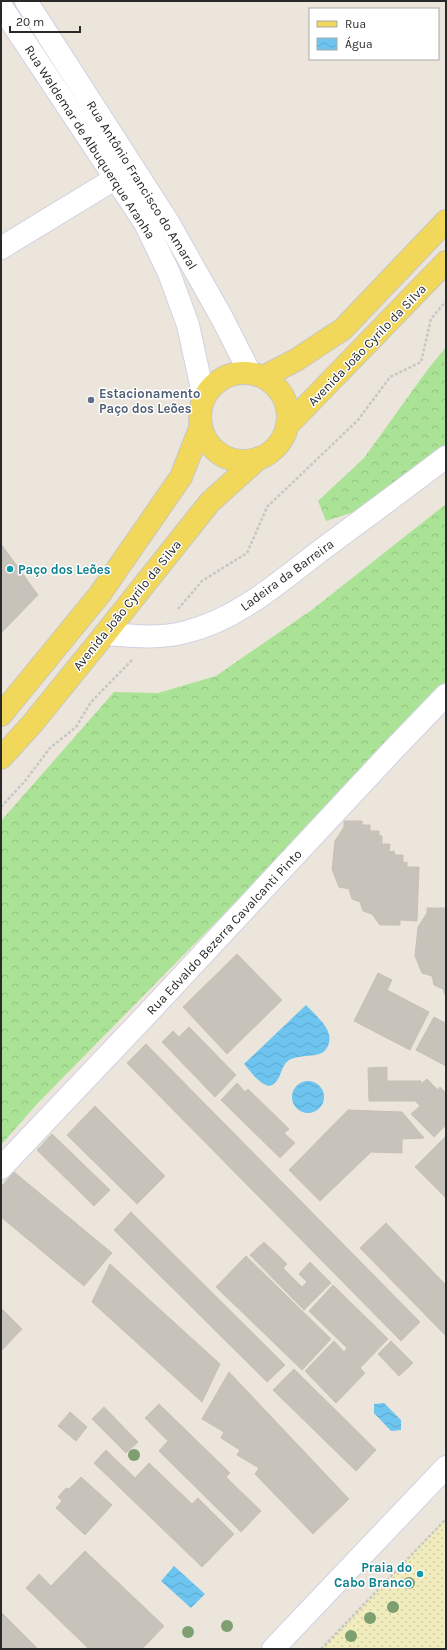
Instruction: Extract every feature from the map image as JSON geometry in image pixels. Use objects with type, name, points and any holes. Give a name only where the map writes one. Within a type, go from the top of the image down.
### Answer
[{"type":"main road","points":[[256,375],[296,360],[343,329],[446,221]]},
{"type":"main road","name":"Avenida João Cyrilo da Silva","points":[[287,426],[446,262]]},
{"type":"main road","points":[[235,373],[256,375],[275,385],[284,397],[288,411],[287,426],[282,440],[272,451],[259,458],[244,461],[229,458],[216,451],[206,440],[201,426],[200,412],[204,398],[212,386],[222,378],[235,373]]},
{"type":"main road","points":[[1,715],[100,594],[181,477],[201,426]]},
{"type":"main road","name":"Avenida João Cyrilo da Silva","points":[[1,758],[32,724],[210,502],[259,458]]},
{"type":"street","name":"Rua Antônio Francisco do Amaral","points":[[26,1],[168,222],[256,375]]},
{"type":"street","name":"Rua Waldemar de Albuquerque Aranha","points":[[1,6],[146,223],[169,273],[188,325],[204,398]]},
{"type":"street","points":[[1,248],[116,178]]},
{"type":"street","name":"Ladeira da Barreira","points":[[105,634],[154,637],[185,633],[210,625],[248,605],[446,457]]},
{"type":"street","name":"Rua Edvaldo Bezerra Cavalcanti Pinto","points":[[1,1168],[446,695]]},
{"type":"street","points":[[273,1649],[446,1467]]},
{"type":"path","points":[[1,807],[25,781],[50,748],[76,727],[91,702],[154,637],[202,581],[247,553],[268,507],[358,420],[390,377],[421,362],[431,318],[446,302]]},
{"type":"path","points":[[321,1649],[446,1519]]},
{"type":"green space","points":[[446,347],[446,454],[388,501],[326,521],[318,501],[364,458],[428,369]]},
{"type":"green space","points":[[446,504],[446,688],[36,1105],[1,1145],[1,821],[114,692],[158,693],[216,676],[313,609]]},
{"type":"sand","name":"Praia do Cabo Branco","points":[[446,1519],[446,1649],[321,1649]]},
{"type":"water","points":[[306,1005],[327,1029],[329,1034],[328,1046],[320,1054],[296,1057],[289,1060],[283,1067],[276,1082],[269,1086],[265,1085],[255,1077],[244,1064]]},
{"type":"water","points":[[305,1081],[311,1081],[321,1088],[324,1097],[323,1103],[317,1110],[311,1113],[305,1113],[295,1106],[292,1100],[292,1094],[299,1084]]},
{"type":"water","points":[[384,1403],[401,1420],[401,1430],[391,1431],[374,1413],[374,1404]]},
{"type":"water","points":[[174,1566],[205,1594],[191,1608],[161,1581]]},
{"type":"building","name":"Paço dos Leões","points":[[1,544],[38,595],[1,633]]},
{"type":"building","points":[[344,821],[362,821],[362,825],[370,825],[370,831],[379,831],[379,835],[382,836],[382,844],[390,844],[389,852],[394,851],[395,855],[403,855],[403,863],[407,862],[407,867],[419,867],[417,921],[400,920],[400,925],[380,925],[372,914],[363,911],[360,902],[352,899],[349,889],[339,887],[332,869],[335,841],[344,827]]},
{"type":"building","points":[[427,908],[445,908],[446,912],[446,997],[443,989],[434,985],[432,976],[422,973],[415,956],[418,927],[427,913]]},
{"type":"building","points":[[237,954],[282,1000],[227,1054],[183,1007]]},
{"type":"building","points":[[378,973],[392,980],[387,990],[429,1012],[410,1050],[354,1021]]},
{"type":"building","points":[[434,1017],[445,1023],[446,1066],[416,1050]]},
{"type":"building","points":[[189,1027],[236,1075],[215,1097],[162,1042],[173,1031],[179,1037]]},
{"type":"building","points":[[146,1044],[420,1322],[401,1341],[127,1063]]},
{"type":"building","points":[[387,1067],[387,1081],[421,1081],[421,1084],[427,1079],[438,1090],[440,1087],[446,1093],[446,1125],[434,1137],[411,1114],[420,1106],[415,1101],[369,1101],[368,1068]]},
{"type":"building","points":[[237,1083],[245,1092],[248,1089],[289,1129],[284,1133],[295,1143],[280,1158],[221,1100]]},
{"type":"building","points":[[95,1106],[165,1176],[137,1204],[67,1135]]},
{"type":"building","points":[[348,1110],[402,1112],[424,1138],[402,1139],[402,1153],[371,1152],[320,1201],[289,1170]]},
{"type":"building","points":[[52,1134],[110,1190],[94,1206],[37,1150]]},
{"type":"building","points":[[446,1136],[446,1198],[415,1167]]},
{"type":"building","points":[[14,1172],[112,1253],[84,1286],[1,1217],[1,1187]]},
{"type":"building","points":[[131,1212],[285,1365],[267,1382],[114,1230]]},
{"type":"building","points":[[386,1223],[446,1285],[446,1336],[360,1248]]},
{"type":"building","points":[[264,1242],[287,1264],[283,1268],[302,1287],[307,1282],[299,1274],[310,1262],[331,1283],[304,1310],[250,1255]]},
{"type":"building","points":[[246,1256],[331,1339],[302,1370],[216,1287]]},
{"type":"building","points":[[110,1264],[220,1364],[202,1402],[92,1302]]},
{"type":"building","points":[[333,1285],[388,1339],[360,1368],[365,1373],[336,1403],[305,1371],[334,1341],[344,1352],[347,1348],[309,1311]]},
{"type":"building","points":[[1,1308],[22,1329],[1,1351]]},
{"type":"building","points":[[391,1341],[413,1363],[399,1376],[378,1354]]},
{"type":"building","points":[[294,1369],[376,1450],[356,1471],[273,1390]]},
{"type":"building","points":[[229,1372],[349,1499],[313,1534],[255,1474],[259,1468],[237,1455],[240,1450],[221,1438],[224,1432],[202,1419]]},
{"type":"building","points":[[159,1404],[230,1473],[226,1477],[261,1511],[241,1532],[159,1451],[168,1441],[145,1418]]},
{"type":"building","points":[[104,1407],[138,1442],[126,1453],[92,1419]]},
{"type":"building","points":[[70,1412],[87,1427],[76,1441],[58,1426]]},
{"type":"building","points":[[106,1450],[135,1478],[149,1463],[192,1504],[198,1498],[234,1534],[202,1567],[94,1463]]},
{"type":"building","points":[[81,1477],[112,1505],[85,1535],[56,1508],[62,1501],[58,1497],[66,1488],[69,1489]]},
{"type":"building","points":[[85,1551],[164,1626],[142,1649],[89,1649],[26,1588],[39,1574],[51,1586]]},
{"type":"building","points":[[1,1612],[38,1649],[1,1649]]},
{"type":"place","name":"Estacionamento Paço dos Leões","points":[[91,400]]},
{"type":"place","name":"Paço dos Leões","points":[[10,569]]},
{"type":"place","name":"Praia do Cabo Branco","points":[[420,1574]]}]
